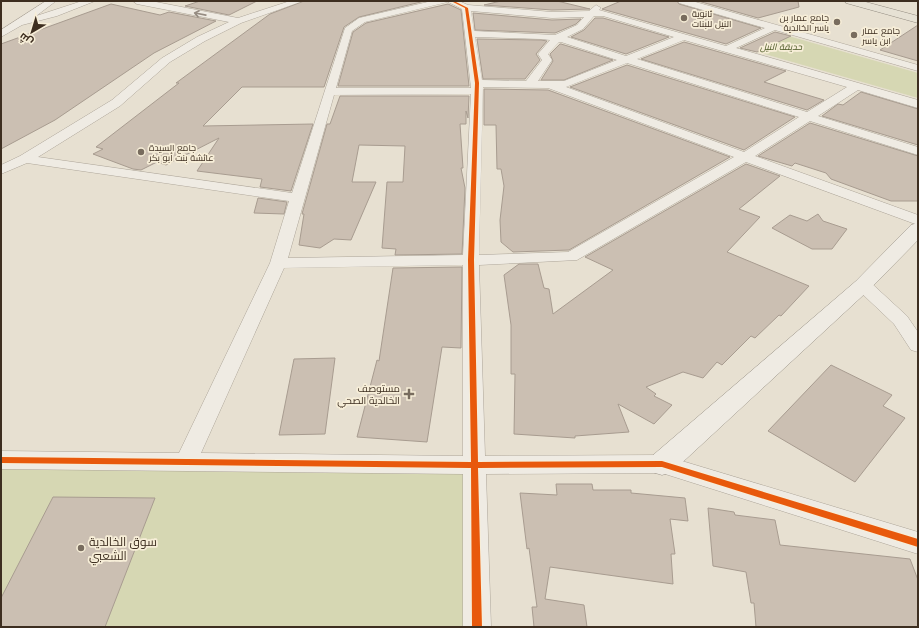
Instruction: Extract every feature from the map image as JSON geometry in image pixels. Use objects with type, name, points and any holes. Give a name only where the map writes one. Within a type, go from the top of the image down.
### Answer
[{"type":"main road","points":[[850,1],[918,20]]},
{"type":"main road","points":[[871,1],[918,14]]},
{"type":"street","points":[[1,34],[52,1]]},
{"type":"street","points":[[21,22],[54,14],[91,1]]},
{"type":"street","points":[[137,1],[238,21]]},
{"type":"street","points":[[1,170],[25,159],[116,103],[166,60],[201,39],[238,21],[298,1]]},
{"type":"street","points":[[186,462],[278,263],[348,30],[362,20],[444,1]]},
{"type":"street","points":[[682,1],[772,28],[918,68]]},
{"type":"street","points":[[530,84],[547,60],[543,54],[557,38],[580,27],[599,4],[602,3]]},
{"type":"street","points":[[477,627],[471,260],[477,87],[470,34],[459,4],[552,15],[603,13],[918,104]]},
{"type":"street","points":[[727,49],[772,28]]},
{"type":"street","points":[[470,34],[541,36],[557,38],[918,151]]},
{"type":"street","points":[[329,92],[530,84],[566,84],[685,36]]},
{"type":"street","points":[[549,85],[918,220]]},
{"type":"street","points":[[278,263],[571,257],[746,156],[857,86]]},
{"type":"street","points":[[25,159],[298,198]]},
{"type":"street","points":[[662,464],[863,285],[918,229]]},
{"type":"street","points":[[863,285],[910,322],[918,346]]},
{"type":"street","points":[[1,460],[474,465],[662,464],[918,543]]},
{"type":"green space","name":"حديقة النيل","points":[[778,33],[918,73],[918,98],[747,49]]},
{"type":"green space","points":[[1,460],[474,465],[477,627],[1,627]]},
{"type":"building","points":[[200,1],[257,1],[229,15],[185,6]]},
{"type":"building","points":[[304,1],[425,1],[359,17],[344,27],[324,87],[242,87],[203,126],[313,124],[291,191],[260,187],[262,179],[197,171],[219,138],[166,165],[157,162],[141,170],[133,169],[93,154],[103,149],[96,147],[179,83],[176,83],[270,14]]},
{"type":"building","points":[[501,1],[557,1],[590,9],[552,10],[484,5]]},
{"type":"building","name":"ثانوية النيل للبنات","points":[[621,1],[677,1],[679,4],[761,28],[726,44],[602,9]]},
{"type":"building","points":[[698,1],[798,1],[799,7],[758,18]]},
{"type":"building","points":[[111,4],[160,15],[169,12],[216,21],[154,53],[55,120],[1,149],[1,44]]},
{"type":"building","points":[[448,4],[461,10],[469,86],[338,86],[353,32],[366,23]]},
{"type":"building","points":[[473,13],[552,20],[581,19],[576,24],[555,33],[475,30]]},
{"type":"building","points":[[595,18],[603,18],[669,37],[626,54],[571,37],[584,30]]},
{"type":"building","points":[[918,25],[918,61],[880,50]]},
{"type":"building","points":[[775,32],[791,36],[757,52],[740,48]]},
{"type":"building","points":[[477,39],[547,41],[536,54],[540,60],[525,79],[483,79]]},
{"type":"building","points":[[684,42],[786,71],[764,82],[824,100],[807,110],[641,59]]},
{"type":"building","points":[[560,44],[613,60],[564,80],[541,80],[553,61],[550,54]]},
{"type":"building","points":[[627,65],[795,117],[744,150],[570,87]]},
{"type":"building","points":[[484,89],[548,90],[730,157],[569,250],[513,252],[501,242],[500,220],[504,186],[501,169],[497,169],[496,125],[484,125]]},
{"type":"building","points":[[861,92],[918,109],[918,145],[822,116],[838,104],[843,105]]},
{"type":"building","points":[[340,96],[469,96],[468,118],[466,111],[466,124],[460,124],[463,168],[461,168],[465,188],[462,254],[395,255],[396,249],[382,248],[387,182],[403,182],[405,146],[359,145],[352,182],[376,182],[351,240],[334,239],[320,248],[299,245],[304,214],[302,214],[327,124],[330,124]]},
{"type":"building","points":[[810,123],[918,156],[918,201],[891,201],[831,179],[826,173],[795,163],[792,166],[758,156]]},
{"type":"building","points":[[746,164],[780,176],[739,209],[760,217],[727,252],[809,286],[781,316],[779,315],[755,338],[751,336],[722,365],[717,362],[703,378],[683,372],[646,387],[656,394],[654,396],[672,405],[654,424],[618,404],[629,432],[575,436],[575,438],[514,434],[515,374],[511,374],[511,325],[504,275],[519,264],[538,264],[544,288],[549,289],[553,314],[613,270],[585,257]]},
{"type":"building","points":[[258,198],[287,202],[284,214],[254,213]]},
{"type":"building","points":[[818,214],[823,221],[847,229],[832,249],[812,249],[772,228],[790,215],[807,221]]},
{"type":"building","points":[[462,267],[461,348],[442,347],[427,442],[357,437],[377,360],[379,361],[393,268]]},
{"type":"building","points":[[335,358],[325,434],[279,435],[294,359]]},
{"type":"building","points":[[831,365],[892,395],[883,406],[905,418],[855,482],[768,431]]},
{"type":"building","points":[[556,484],[592,484],[593,490],[631,490],[631,493],[685,498],[688,521],[670,519],[675,554],[671,554],[673,584],[550,567],[545,599],[584,605],[587,627],[534,627],[532,607],[537,607],[529,548],[527,549],[520,493],[557,495]]},
{"type":"building","name":"سوق الخالدية الشعبي","points":[[53,497],[155,498],[105,627],[1,627],[1,598]]},
{"type":"building","points":[[708,508],[734,512],[735,515],[775,520],[780,545],[910,559],[918,580],[918,627],[756,627],[754,603],[751,603],[746,572],[713,566]]},
{"type":"cycle path","points":[[452,1],[466,8],[477,83],[471,260],[477,627]]},
{"type":"cycle path","points":[[1,460],[474,465],[662,464],[918,543]]},
{"type":"place","name":"ثانوية النيل للبنات","points":[[684,18]]},
{"type":"place","name":"جامع عمار بن ياسر الخالدية","points":[[837,22]]},
{"type":"place","name":"جامع عمار ابن ياسر","points":[[854,35]]},
{"type":"place","name":"جامع السيدة عائشة بنت أبو بكر","points":[[141,152]]},
{"type":"place","name":"مستوصف الخالدية الصحي","points":[[409,394]]},
{"type":"place","name":"سوق الخالدية الشعبي","points":[[81,548]]}]
